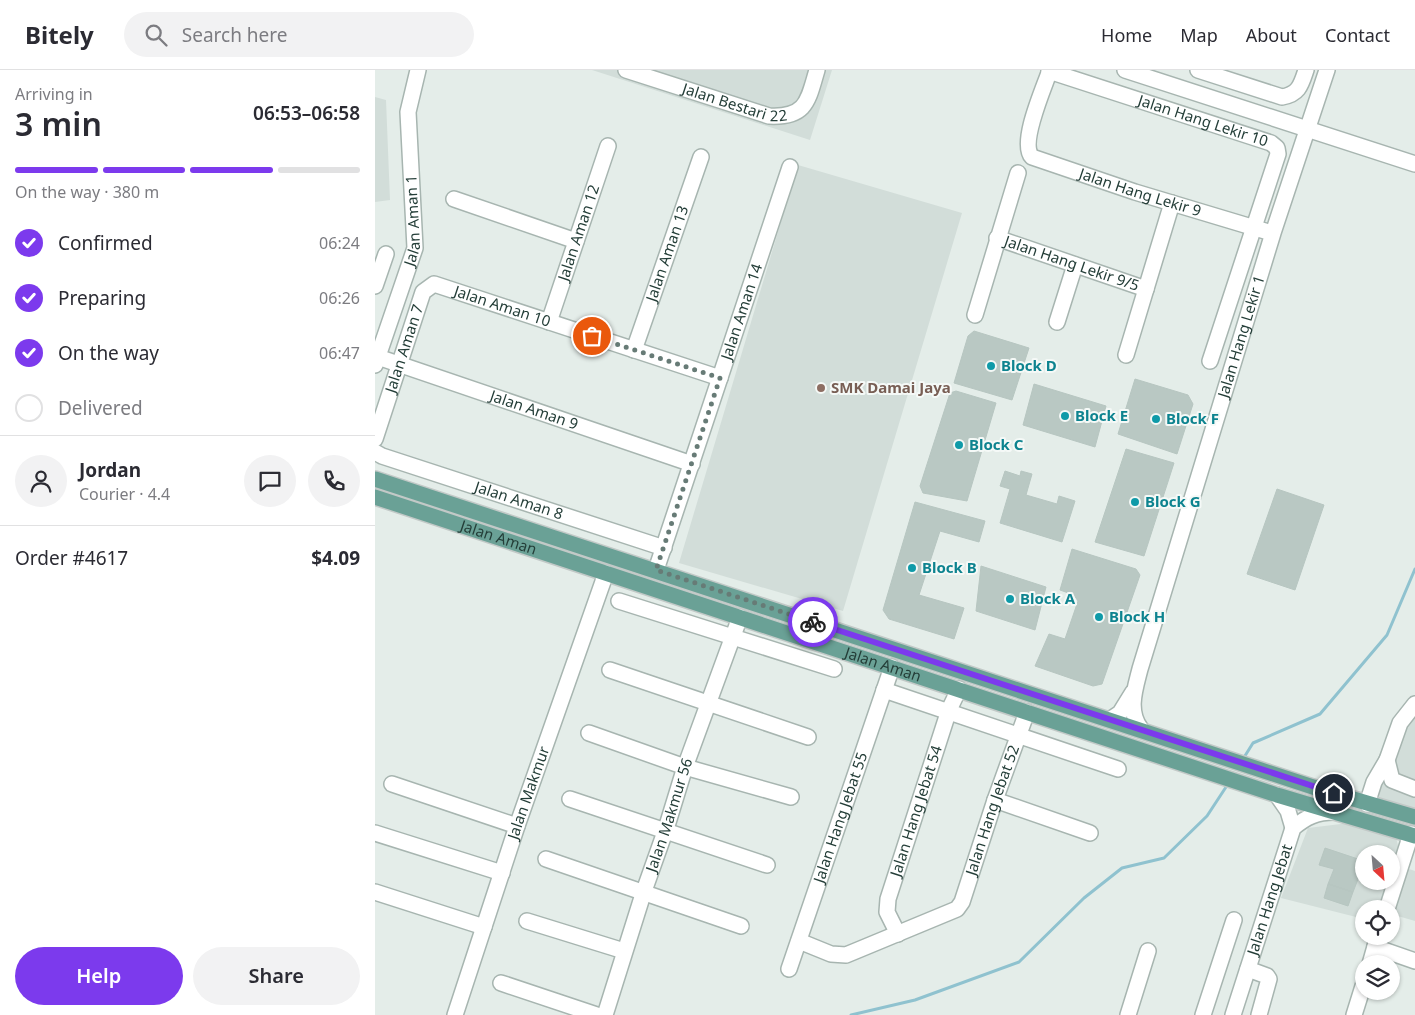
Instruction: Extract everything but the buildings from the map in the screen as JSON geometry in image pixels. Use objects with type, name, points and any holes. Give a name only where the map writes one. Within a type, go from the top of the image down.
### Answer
[{"type":"main road","name":"Jalan Aman","points":[[375,479],[1367,804],[1415,817]]},
{"type":"main road","name":"Jalan Aman","points":[[375,497],[1277,795],[1413,835]]},
{"type":"street","name":"Jalan Aman 1","points":[[376,359],[415,248],[408,112],[418,70]]},
{"type":"street","name":"Jalan Bestari 22","points":[[626,70],[769,116],[786,117],[797,111],[807,102],[817,70]]},
{"type":"street","points":[[1125,70],[1415,164]]},
{"type":"street","points":[[1199,70],[1282,97],[1292,96],[1299,89],[1306,70]]},
{"type":"street","name":"Jalan Hang Lekir 1","points":[[1141,729],[1136,722],[1133,712],[1134,691],[1273,233],[1327,70]]},
{"type":"street","name":"Jalan Hang Lekir 9","points":[[1050,71],[1027,139],[1028,153],[1031,157],[1172,203],[1273,233]]},
{"type":"street","name":"Jalan Hang Lekir 10","points":[[1050,71],[1271,143],[1277,148],[1277,154],[1255,228],[1210,361]]},
{"type":"street","name":"Jalan Aman 12","points":[[549,322],[608,146]]},
{"type":"street","name":"Jalan Aman 13","points":[[633,350],[701,157]]},
{"type":"street","name":"Jalan Aman 14","points":[[656,570],[791,167]]},
{"type":"street","points":[[975,315],[1018,173]]},
{"type":"street","points":[[454,199],[576,241]]},
{"type":"street","points":[[1127,355],[1172,203]]},
{"type":"street","name":"Jalan Hang Lekir 9/5","points":[[997,238],[1147,289]]},
{"type":"street","points":[[375,286],[386,254]]},
{"type":"street","points":[[1057,322],[1075,265]]},
{"type":"street","name":"Jalan Aman 10","points":[[428,287],[434,284],[720,378]]},
{"type":"street","name":"Jalan Aman 7","points":[[375,439],[423,292],[428,287]]},
{"type":"street","name":"Jalan Aman 9","points":[[376,359],[692,464]]},
{"type":"street","name":"Jalan Aman 8","points":[[375,452],[664,548]]},
{"type":"street","name":"Jalan Makmur","points":[[455,1015],[517,826],[606,573]]},
{"type":"street","points":[[619,601],[834,670]]},
{"type":"street","name":"Jalan Makmur 56","points":[[605,1015],[644,891],[667,830],[685,767],[740,617]]},
{"type":"street","name":"Jalan Hang Jebat 55","points":[[789,969],[892,667]]},
{"type":"street","points":[[610,670],[808,737]]},
{"type":"street","name":"Jalan Hang Jebat 54","points":[[898,934],[887,912],[888,899],[949,710],[959,689]]},
{"type":"street","points":[[884,690],[949,710],[1018,736],[1118,769]]},
{"type":"street","name":"Jalan Hang Lekir 1","points":[[1115,720],[1134,691]]},
{"type":"street","points":[[1367,804],[1374,782],[1387,760],[1400,723],[1415,704]]},
{"type":"street","name":"Jalan Hang Jebat 52","points":[[898,934],[957,909],[962,902],[995,800],[1027,712]]},
{"type":"street","points":[[589,733],[685,767],[791,797]]},
{"type":"street","points":[[1387,760],[1392,780],[1415,789]]},
{"type":"street","points":[[392,784],[517,826]]},
{"type":"street","points":[[1277,795],[1288,811],[1293,828]]},
{"type":"street","points":[[570,799],[767,865]]},
{"type":"street","points":[[995,800],[1090,833]]},
{"type":"street","name":"Jalan Hang Jebat","points":[[1233,1015],[1293,828],[1320,812],[1334,812]]},
{"type":"street","points":[[375,833],[502,873]]},
{"type":"street","points":[[1391,900],[1408,864],[1413,835]]},
{"type":"street","points":[[546,859],[644,891],[741,926]]},
{"type":"street","points":[[375,892],[484,927]]},
{"type":"street","points":[[1203,1015],[1234,920]]},
{"type":"street","points":[[527,921],[624,951]]},
{"type":"street","points":[[799,941],[831,954],[839,955],[898,934]]},
{"type":"street","points":[[1385,945],[1415,961]]},
{"type":"street","points":[[1128,1015],[1148,951]]},
{"type":"street","points":[[1248,969],[1267,976],[1269,979],[1259,1015]]},
{"type":"street","points":[[501,984],[597,1015]]},
{"type":"street","points":[[1354,1015],[1359,1000]]},
{"type":"shaded area","points":[[592,70],[832,70],[810,140]]},
{"type":"shaded area","points":[[375,97],[386,100],[390,200],[375,202]]},
{"type":"shaded area","name":"SMK Damai Jaya","points":[[798,165],[962,213],[843,611],[679,563]]},
{"type":"shaded area","points":[[1415,696],[1415,810],[1362,793],[1396,718],[1409,700]]},
{"type":"shaded area","points":[[1349,823],[1396,837],[1398,845],[1355,845],[1355,890],[1385,890],[1381,900],[1355,900],[1355,917],[1281,898],[1308,828]]},
{"type":"shaded area","points":[[1403,867],[1415,871],[1415,921],[1400,917],[1400,900],[1395,900],[1397,890],[1400,890]]},
{"type":"waterway","points":[[1243,759],[1253,743],[1320,714],[1387,635],[1415,569]]},
{"type":"waterway","points":[[851,1015],[915,1000],[1019,962],[1084,898],[1122,868],[1164,858],[1207,816],[1228,784]]},
{"type":"way so far","points":[[592,336],[720,378],[656,570],[813,622]]},
{"type":"place","name":"Block D","points":[[991,366]]},
{"type":"place","name":"SMK Damai Jaya","points":[[821,388]]},
{"type":"place","name":"Block E","points":[[1065,416]]},
{"type":"place","name":"Block F","points":[[1156,419]]},
{"type":"place","name":"Block C","points":[[959,445]]},
{"type":"place","name":"Block G","points":[[1135,502]]},
{"type":"place","name":"Block B","points":[[912,568]]},
{"type":"place","name":"Block A","points":[[1010,599]]},
{"type":"place","name":"Block H","points":[[1099,617]]},
{"type":"route","points":[[813,622],[1334,793]]}]
